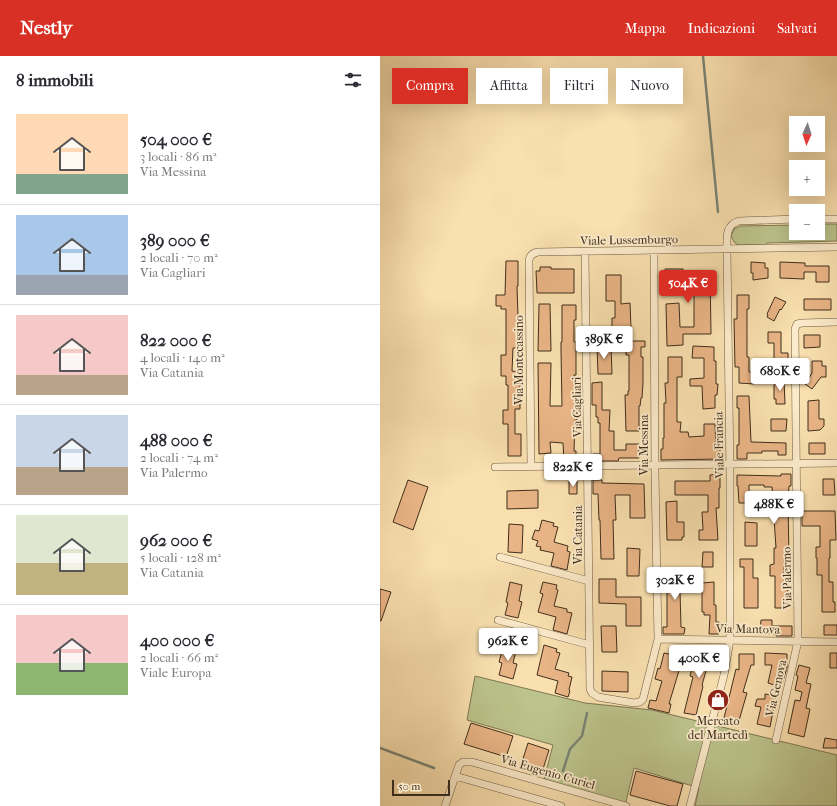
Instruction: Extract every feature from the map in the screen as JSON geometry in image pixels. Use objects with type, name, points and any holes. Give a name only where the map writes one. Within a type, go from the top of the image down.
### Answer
[{"type":"street","points":[[727,250],[729,227],[735,222],[743,220],[789,219]]},
{"type":"street","points":[[825,219],[837,219]]},
{"type":"street","name":"Viale Lussemburgo","points":[[532,255],[538,252],[837,247]]},
{"type":"street","name":"Viale Francia","points":[[690,806],[724,675],[730,640],[730,464],[727,250]]},
{"type":"street","name":"Via Messina","points":[[654,251],[655,465],[658,639]]},
{"type":"street","name":"Via Cagliari","points":[[586,252],[588,466]]},
{"type":"street","name":"Via Montecassino","points":[[531,466],[530,260],[532,255]]},
{"type":"street","name":"Via Palermo","points":[[798,641],[795,329],[797,324],[837,322]]},
{"type":"street","points":[[495,467],[837,463]]},
{"type":"street","name":"Via Catania","points":[[588,466],[590,689],[592,693],[598,697],[638,703],[642,701],[658,639]]},
{"type":"street","name":"Via Catania","points":[[500,557],[589,581]]},
{"type":"street","points":[[498,620],[590,645]]},
{"type":"street","name":"Via Mantova","points":[[658,639],[837,642]]},
{"type":"street","name":"Via Genova","points":[[776,740],[798,641]]},
{"type":"street","name":"Via Eugenio Curiel","points":[[455,776],[459,765],[463,762],[472,762],[626,806]]},
{"type":"street","points":[[445,806],[455,776],[561,806]]},
{"type":"green space","points":[[825,224],[837,224],[837,241],[738,245],[734,242],[731,236],[734,229],[740,226],[789,225],[789,240],[825,240]]},
{"type":"green space","points":[[475,676],[585,703],[652,710],[837,755],[837,806],[695,806],[699,788],[634,768],[625,806],[543,783],[553,745],[467,720]]},
{"type":"building","points":[[506,261],[518,261],[517,286],[519,348],[513,348],[512,371],[520,372],[520,409],[515,409],[515,434],[521,434],[521,456],[508,456],[508,424],[503,424],[503,410],[508,410],[508,385],[506,385],[506,376],[501,376],[501,355],[506,355],[506,309],[501,309],[501,306],[496,306],[496,295],[505,295]]},
{"type":"building","points":[[751,262],[765,263],[765,268],[768,268],[768,278],[753,280],[753,273],[751,273]]},
{"type":"building","points":[[780,262],[805,263],[805,266],[829,266],[829,282],[816,282],[816,272],[804,272],[804,279],[780,278]]},
{"type":"building","points":[[540,267],[551,267],[551,269],[574,269],[574,293],[537,293],[536,271],[540,271]]},
{"type":"building","points":[[665,269],[710,271],[711,334],[683,334],[683,345],[667,346],[666,304],[679,303],[680,327],[694,327],[694,292],[665,292]]},
{"type":"building","points":[[606,275],[621,275],[621,304],[630,303],[631,328],[612,328],[612,318],[615,318],[615,301],[606,301]]},
{"type":"building","points":[[737,295],[749,295],[749,309],[747,309],[747,357],[749,357],[749,372],[754,372],[754,384],[739,383],[739,367],[735,367],[734,319],[737,319]]},
{"type":"building","points":[[775,297],[786,302],[781,310],[780,309],[774,321],[767,317],[767,314]]},
{"type":"building","points":[[804,299],[831,299],[831,310],[804,310]]},
{"type":"building","points":[[539,304],[550,304],[551,351],[538,351]]},
{"type":"building","points":[[562,305],[576,305],[574,342],[576,342],[576,375],[574,375],[577,420],[575,420],[574,451],[576,451],[576,461],[564,461],[563,443],[550,442],[551,453],[539,454],[538,363],[551,363],[550,406],[562,406]]},
{"type":"building","points":[[768,332],[781,332],[781,353],[788,353],[788,367],[774,367],[774,343],[768,343]]},
{"type":"building","points":[[804,335],[820,335],[820,347],[804,348]]},
{"type":"building","points":[[626,341],[645,341],[645,347],[641,347],[641,357],[643,357],[643,382],[642,398],[639,406],[639,431],[626,431],[625,395],[628,395],[629,391],[629,355],[626,355]]},
{"type":"building","points":[[597,345],[611,345],[612,374],[598,374]]},
{"type":"building","points":[[693,346],[714,347],[714,361],[716,361],[716,384],[718,384],[717,395],[715,395],[715,408],[703,409],[702,386],[690,386],[690,379],[704,378],[704,358],[692,358]]},
{"type":"building","points":[[668,357],[682,357],[682,377],[677,377],[677,422],[681,422],[680,432],[688,432],[689,437],[704,436],[704,424],[715,424],[716,449],[720,449],[720,459],[661,460],[661,449],[663,449],[664,438],[664,403],[666,403],[665,383],[668,383]]},
{"type":"building","points":[[812,361],[822,361],[822,366],[826,366],[826,377],[821,377],[812,389],[805,384],[812,373]]},
{"type":"building","points":[[775,380],[784,380],[785,404],[776,404],[776,399],[774,399]]},
{"type":"building","points":[[602,382],[602,410],[610,410],[609,431],[614,431],[614,450],[626,450],[626,444],[639,444],[639,458],[619,458],[618,461],[592,461],[593,454],[600,454],[600,423],[598,423],[598,417],[596,417],[596,405],[592,405],[592,383]]},
{"type":"building","points":[[737,396],[749,396],[751,442],[786,443],[786,455],[778,455],[778,451],[762,451],[762,453],[747,453],[747,459],[737,459],[737,445],[739,445],[739,408],[737,408]]},
{"type":"building","points":[[819,400],[819,419],[824,419],[824,426],[820,430],[808,431],[808,401]]},
{"type":"building","points":[[771,419],[787,419],[786,431],[771,431]]},
{"type":"building","points":[[809,443],[825,443],[825,454],[809,454]]},
{"type":"building","points":[[718,474],[720,476],[719,508],[716,508],[718,540],[699,540],[699,530],[703,530],[702,512],[708,512],[708,495],[675,495],[675,481],[710,481],[710,475]]},
{"type":"building","points":[[781,474],[791,474],[791,486],[789,486],[788,502],[789,558],[784,558],[784,581],[788,581],[788,608],[775,608],[775,576],[770,576],[770,565],[774,564],[774,548],[776,548],[772,487],[764,487],[764,485],[749,485],[749,503],[739,503],[737,486],[737,475],[781,476]]},
{"type":"building","points":[[823,479],[834,479],[835,495],[823,495]]},
{"type":"building","points":[[408,480],[428,487],[413,530],[393,522]]},
{"type":"building","points":[[593,480],[602,480],[602,483],[644,484],[645,518],[630,518],[630,495],[615,495],[616,520],[613,520],[614,559],[601,559],[598,494],[593,494]]},
{"type":"building","points":[[569,481],[577,481],[577,494],[569,494]]},
{"type":"building","points":[[538,490],[538,508],[507,509],[507,491]]},
{"type":"building","points":[[677,501],[677,522],[684,522],[684,537],[682,537],[682,540],[667,540],[666,502]]},
{"type":"building","points":[[802,511],[835,511],[836,540],[830,540],[829,582],[833,582],[833,602],[835,602],[835,612],[822,612],[822,575],[817,575],[816,558],[816,547],[820,547],[820,526],[802,526]]},
{"type":"building","points":[[542,520],[554,523],[553,526],[558,527],[554,542],[568,546],[567,551],[570,552],[567,570],[551,566],[554,553],[540,550],[541,547],[536,546],[538,541],[532,539],[535,530],[539,531]]},
{"type":"building","points":[[745,522],[757,523],[757,546],[745,546]]},
{"type":"building","points":[[509,524],[523,525],[522,553],[508,552]]},
{"type":"building","points":[[627,548],[640,549],[639,576],[627,576]]},
{"type":"building","points":[[703,552],[713,552],[713,567],[702,567]]},
{"type":"building","points":[[740,559],[753,559],[753,578],[758,578],[758,608],[744,608],[744,567],[740,567]]},
{"type":"building","points":[[667,569],[686,569],[686,592],[680,592],[681,627],[685,628],[684,634],[663,634],[663,627],[667,627]]},
{"type":"building","points":[[599,579],[616,579],[616,597],[641,597],[641,626],[626,626],[626,604],[599,603]]},
{"type":"building","points":[[510,582],[522,585],[519,601],[522,602],[518,618],[505,615]]},
{"type":"building","points":[[543,582],[557,585],[556,589],[558,590],[554,606],[567,609],[567,612],[572,613],[567,634],[553,630],[556,617],[538,612],[543,594],[540,593]]},
{"type":"building","points":[[714,582],[714,605],[716,605],[716,622],[719,622],[719,634],[709,634],[710,615],[704,615],[704,612],[702,612],[702,583]]},
{"type":"building","points":[[380,589],[391,592],[381,621],[380,621]]},
{"type":"building","points":[[761,620],[772,620],[772,626],[792,626],[792,636],[776,636],[776,634],[760,633]]},
{"type":"building","points":[[824,625],[837,625],[837,635],[824,635]]},
{"type":"building","points":[[601,626],[616,626],[617,652],[602,652]]},
{"type":"building","points":[[504,644],[517,647],[513,663],[517,664],[513,679],[499,675],[502,663],[499,662]]},
{"type":"building","points":[[544,645],[557,649],[556,652],[560,653],[555,669],[569,673],[568,676],[572,677],[568,697],[555,693],[558,681],[537,675]]},
{"type":"building","points":[[702,647],[719,652],[715,666],[708,664],[696,715],[684,713],[693,677],[690,676],[693,664],[698,665]]},
{"type":"building","points":[[664,653],[683,657],[669,704],[671,704],[669,713],[648,708],[650,700],[656,701],[662,681],[655,679],[658,668],[660,669]]},
{"type":"building","points":[[765,653],[787,654],[787,668],[781,687],[768,683],[772,665],[765,665]]},
{"type":"building","points":[[830,653],[837,653],[837,668],[830,668]]},
{"type":"building","points":[[739,654],[754,654],[754,665],[751,665],[743,692],[747,693],[738,724],[724,718],[736,669],[739,670]]},
{"type":"building","points":[[799,665],[810,668],[806,683],[811,684],[806,708],[810,709],[804,737],[788,733],[795,700],[800,701],[802,692],[795,690],[798,676],[796,675]]},
{"type":"building","points":[[602,671],[628,672],[628,692],[602,691]]},
{"type":"building","points":[[765,694],[776,696],[770,727],[757,724],[761,707],[755,706],[757,699],[765,699]]},
{"type":"building","points":[[471,723],[513,736],[506,757],[464,744]]},
{"type":"building","points":[[825,738],[837,740],[837,748],[823,748]]},
{"type":"building","points":[[528,743],[549,750],[543,769],[522,762]]},
{"type":"building","points":[[636,771],[683,784],[677,806],[670,806],[630,795]]},
{"type":"waterway","points":[[703,56],[718,212]]},
{"type":"waterway","points":[[563,771],[570,749],[582,736],[587,713]]},
{"type":"waterway","points":[[380,748],[434,768]]},
{"type":"place","name":"Mercato del Martedì","points":[[718,700]]}]
